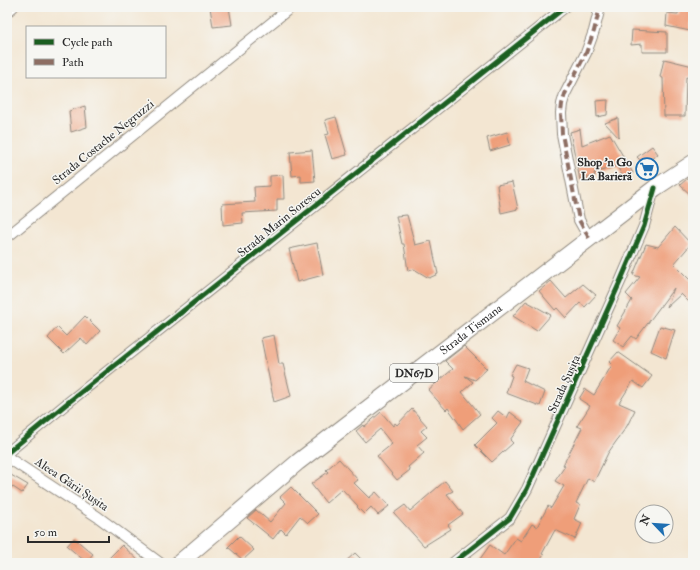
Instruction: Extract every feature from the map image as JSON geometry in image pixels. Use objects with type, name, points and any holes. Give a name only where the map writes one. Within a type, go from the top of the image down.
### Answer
[{"type":"main road","name":"Strada Tismana","points":[[179,563],[298,462],[655,188],[693,163]]},
{"type":"street","points":[[7,12],[13,7]]},
{"type":"street","name":"Strada Costache Negruzzi","points":[[7,237],[291,7]]},
{"type":"street","name":"Strada Marin Sorescu","points":[[7,453],[65,405],[565,7]]},
{"type":"street","points":[[589,238],[579,220],[562,134],[561,113],[565,94],[586,53],[594,31],[600,7]]},
{"type":"street","name":"Strada Șușița","points":[[453,563],[510,518],[527,489],[644,226],[655,188]]},
{"type":"street","name":"Aleea Gării Șușita","points":[[7,457],[98,517],[160,563]]},
{"type":"building","points":[[210,7],[229,7],[232,25],[213,27]]},
{"type":"building","points":[[679,7],[693,7],[690,31],[666,26],[667,13],[678,14]]},
{"type":"building","points":[[632,30],[667,32],[667,52],[642,52],[642,44],[631,45]]},
{"type":"building","points":[[664,59],[693,66],[693,79],[686,77],[685,116],[664,116],[663,78],[660,77]]},
{"type":"building","points":[[608,100],[607,115],[597,117],[596,101]]},
{"type":"building","points":[[85,106],[87,127],[71,132],[69,111]]},
{"type":"building","points":[[336,117],[347,155],[332,159],[325,135],[329,134],[325,120]]},
{"type":"building","points":[[618,118],[619,138],[605,123]]},
{"type":"building","points":[[580,129],[582,145],[610,134],[633,173],[624,179],[617,166],[594,173],[595,176],[580,180],[570,132]]},
{"type":"building","points":[[507,132],[510,145],[490,151],[487,138]]},
{"type":"building","points":[[652,146],[658,154],[644,164],[637,157]]},
{"type":"building","points":[[312,150],[315,181],[301,182],[301,175],[292,176],[290,152]]},
{"type":"building","points":[[283,175],[284,199],[277,199],[277,211],[242,213],[243,223],[223,225],[222,204],[255,202],[254,187],[270,186],[270,176]]},
{"type":"building","points":[[688,178],[693,183],[693,197],[680,185]]},
{"type":"building","points":[[512,182],[518,209],[501,213],[497,185]]},
{"type":"building","points":[[407,215],[415,245],[431,241],[438,274],[429,278],[414,269],[408,271],[404,244],[402,244],[396,216]]},
{"type":"building","points":[[675,227],[691,244],[674,264],[693,283],[693,306],[681,294],[667,307],[674,288],[636,339],[632,336],[623,347],[613,340],[620,328],[617,326],[632,300],[626,294],[640,277],[633,275],[646,244],[658,247]]},
{"type":"building","points":[[317,243],[323,275],[297,282],[289,249]]},
{"type":"building","points":[[551,281],[566,298],[583,284],[596,295],[585,307],[580,303],[566,318],[557,308],[555,310],[539,291]]},
{"type":"building","points":[[526,301],[551,315],[537,331],[513,316]]},
{"type":"building","points":[[85,316],[100,331],[87,345],[81,338],[64,354],[48,338],[57,327],[66,336]]},
{"type":"building","points":[[660,326],[675,330],[666,358],[651,351]]},
{"type":"building","points":[[274,335],[279,364],[283,364],[291,396],[274,402],[261,338]]},
{"type":"building","points":[[464,346],[487,369],[475,380],[465,376],[473,382],[462,392],[480,414],[463,429],[448,408],[446,410],[428,390],[453,369],[445,361]]},
{"type":"building","points":[[618,352],[652,376],[643,388],[633,381],[619,403],[635,410],[627,426],[608,453],[594,482],[588,478],[576,503],[580,505],[574,519],[582,523],[575,539],[555,530],[542,554],[544,555],[538,563],[477,563],[490,545],[504,555],[516,538],[521,541],[532,524],[537,527],[548,506],[551,508],[564,486],[555,481],[565,466],[563,465],[582,428],[577,426],[590,406],[579,399],[585,389],[594,395],[612,365],[609,362]]},
{"type":"building","points":[[516,364],[528,368],[523,381],[545,392],[540,406],[506,393],[512,376],[510,375]]},
{"type":"building","points":[[412,409],[427,426],[421,431],[427,437],[417,445],[424,453],[408,467],[410,470],[397,480],[377,456],[392,444],[380,429],[365,442],[356,431],[363,425],[364,427],[381,412],[393,426],[395,423],[397,425]]},
{"type":"building","points":[[498,411],[507,418],[510,412],[523,422],[510,440],[513,443],[492,462],[475,445],[497,423],[492,418]]},
{"type":"building","points":[[339,459],[358,480],[354,483],[369,498],[376,492],[389,506],[378,515],[371,507],[364,514],[342,489],[326,503],[311,484],[328,472],[326,470]]},
{"type":"building","points":[[11,475],[28,485],[22,493],[7,483]]},
{"type":"building","points":[[445,481],[453,491],[447,494],[463,514],[448,525],[451,529],[424,546],[394,513],[405,505],[410,511]]},
{"type":"building","points":[[291,487],[318,514],[308,523],[300,516],[286,534],[281,529],[273,539],[247,518],[256,510],[270,522],[286,503],[280,497]]},
{"type":"building","points":[[239,536],[254,550],[243,560],[228,547]]},
{"type":"building","points":[[74,538],[93,554],[86,562],[67,546]]},
{"type":"building","points":[[122,545],[141,563],[112,563],[108,559]]},
{"type":"building","points":[[355,553],[365,563],[344,563]]},
{"type":"marked path","points":[[589,238],[579,220],[562,134],[561,113],[565,94],[586,53],[594,31],[600,7]]},
{"type":"cycle path","points":[[7,453],[65,405],[565,7]]},
{"type":"cycle path","points":[[453,563],[510,518],[527,489],[644,226],[655,188]]},
{"type":"place","name":"Shop 'n Go La Barieră","points":[[647,169]]}]
